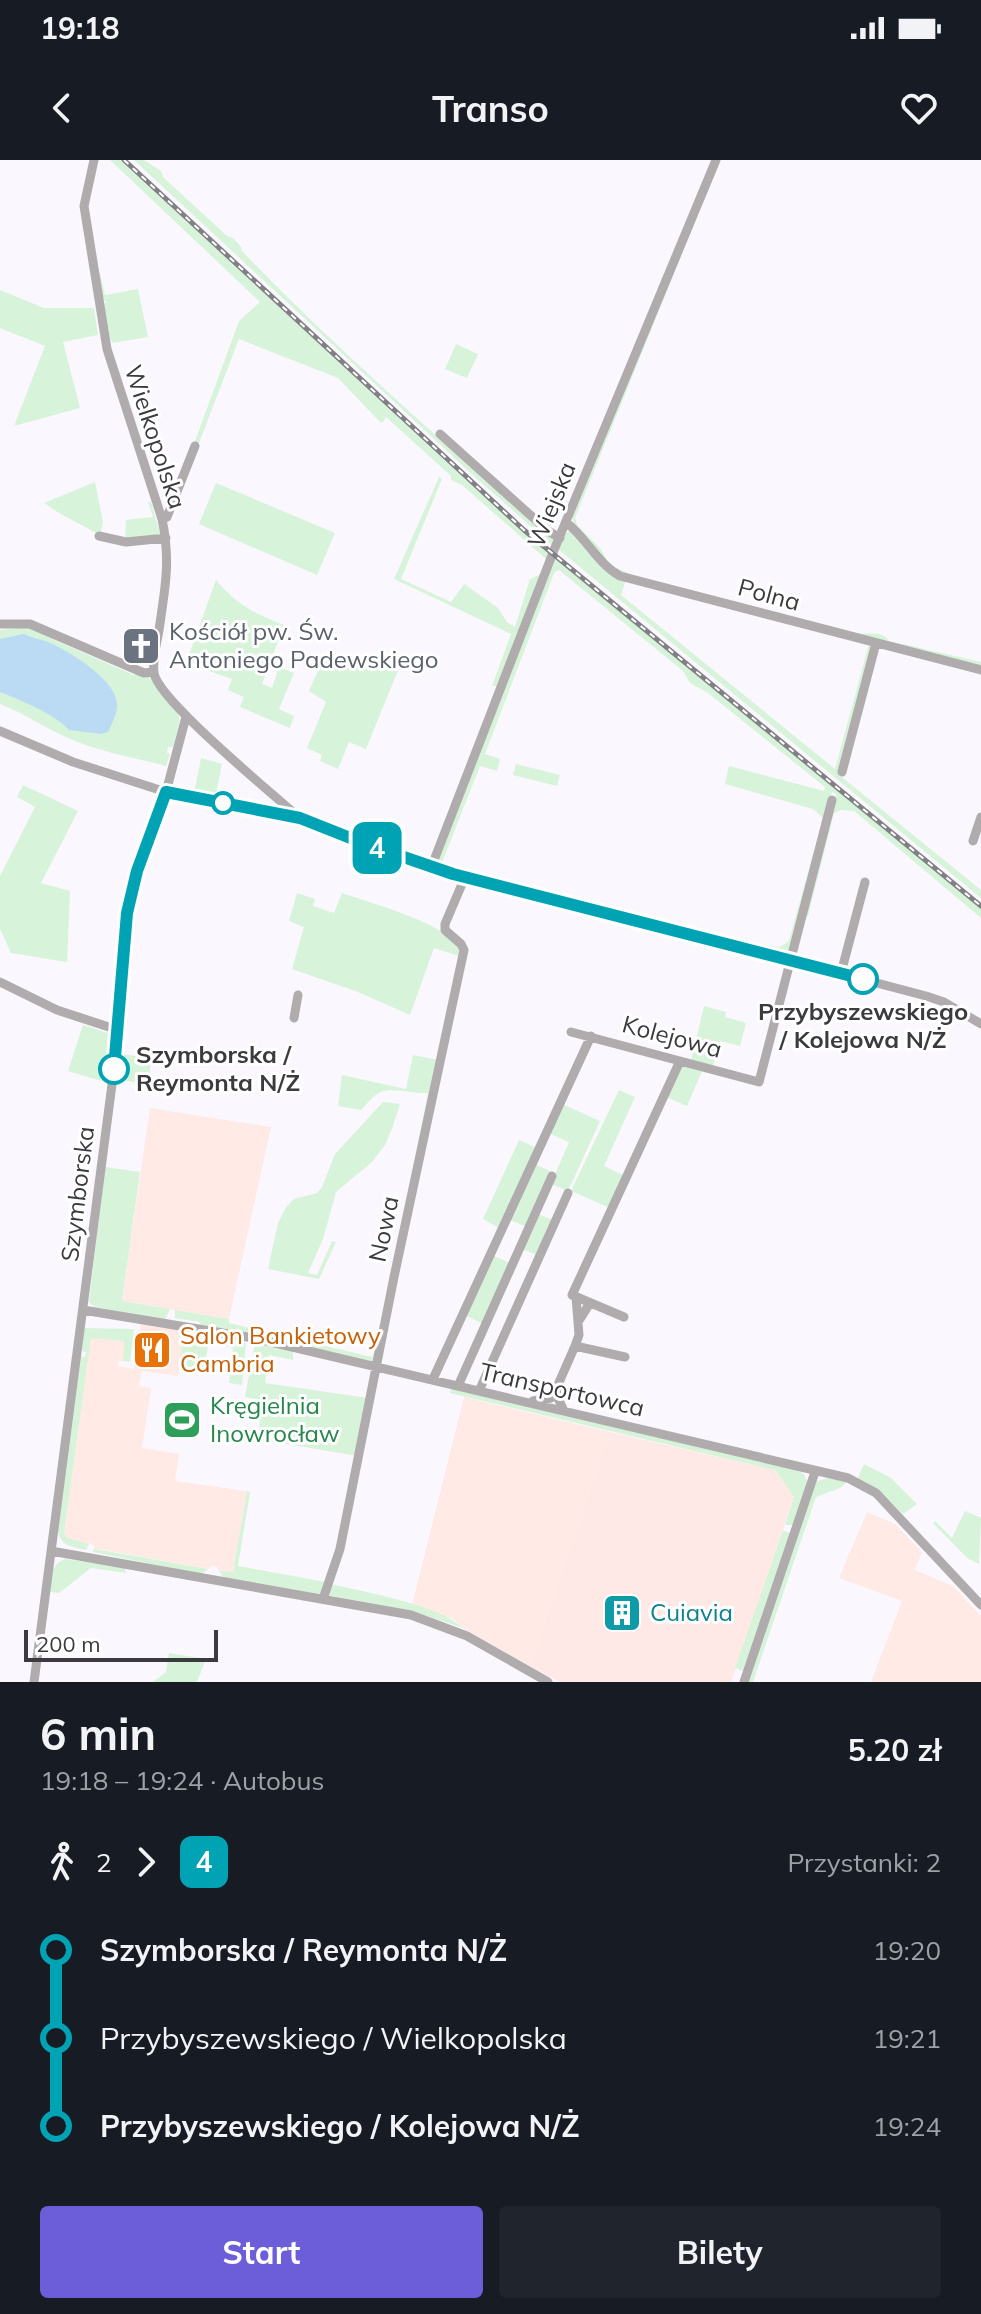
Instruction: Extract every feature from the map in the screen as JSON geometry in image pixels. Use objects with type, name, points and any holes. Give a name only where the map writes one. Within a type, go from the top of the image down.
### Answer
[{"type":"street","name":"Wielkopolska","points":[[94,160],[84,206],[107,349],[166,538],[167,577],[154,672]]},
{"type":"street","name":"Wiejska","points":[[431,868],[560,538],[716,160]]},
{"type":"street","points":[[440,434],[560,538]]},
{"type":"street","points":[[162,519],[167,517],[195,446]]},
{"type":"street","name":"Polna","points":[[567,523],[581,534],[607,567],[620,576],[981,670]]},
{"type":"street","points":[[99,536],[126,542],[166,538]]},
{"type":"street","points":[[0,624],[30,624],[144,673],[154,672],[163,690],[186,717],[300,818]]},
{"type":"street","points":[[842,772],[876,643]]},
{"type":"street","name":"Szymborska","points":[[34,1682],[118,1030],[127,913],[137,871],[166,792],[186,717]]},
{"type":"street","points":[[0,731],[73,762],[166,792],[300,818],[431,868],[926,996],[944,1002],[981,1024]]},
{"type":"street","name":"Kolejowa","points":[[571,1032],[759,1082],[832,800]]},
{"type":"street","points":[[973,841],[981,817]]},
{"type":"street","name":"Nowa","points":[[323,1599],[340,1549],[464,950],[445,930],[445,924],[465,877]]},
{"type":"street","points":[[841,973],[865,882]]},
{"type":"street","points":[[0,982],[57,1010],[118,1030]]},
{"type":"street","points":[[294,1018],[298,995]]},
{"type":"street","points":[[433,1379],[591,1036]]},
{"type":"street","points":[[624,1317],[572,1295],[680,1061]]},
{"type":"street","points":[[458,1386],[552,1176]]},
{"type":"street","points":[[479,1391],[568,1193]]},
{"type":"street","points":[[524,1401],[551,1398],[557,1387],[579,1335],[576,1297]]},
{"type":"street","points":[[578,1322],[590,1303]]},
{"type":"street","name":"Transportowca","points":[[83,1310],[253,1338],[848,1478],[876,1493],[981,1605]]},
{"type":"street","points":[[575,1346],[625,1357]]},
{"type":"street","points":[[557,1387],[557,1396],[564,1411]]},
{"type":"street","points":[[744,1682],[815,1472]]},
{"type":"street","points":[[51,1551],[411,1615],[467,1636],[548,1682]]},
{"type":"shaded area","points":[[150,1108],[271,1127],[229,1319],[122,1301]]},
{"type":"shaded area","points":[[141,1323],[185,1330],[178,1376],[142,1371],[139,1386],[151,1388],[142,1448],[179,1454],[175,1481],[247,1491],[233,1573],[219,1571],[212,1566],[208,1569],[94,1548],[94,1545],[70,1539],[64,1533],[91,1337],[124,1341],[123,1361],[119,1361],[118,1366],[134,1369]]},
{"type":"shaded area","points":[[464,1397],[610,1432],[530,1666],[463,1628],[453,1619],[412,1605]]},
{"type":"shaded area","points":[[610,1432],[775,1470],[794,1497],[731,1682],[560,1682],[530,1666]]},
{"type":"shaded area","points":[[867,1512],[895,1524],[922,1552],[915,1570],[953,1586],[981,1616],[981,1682],[871,1682],[902,1601],[839,1578]]},
{"type":"green space","points":[[110,160],[120,160],[471,485],[551,555],[497,686],[492,686],[511,634],[394,579],[439,477],[442,479],[401,579],[451,602],[464,584],[498,608],[507,622],[515,627],[530,579],[541,574],[546,559],[462,485],[451,480],[451,476],[386,417],[380,422],[338,378],[239,339],[199,443],[194,444],[239,321],[260,302]]},
{"type":"green space","points":[[134,160],[144,160],[161,171],[163,177],[227,236],[233,238],[278,288],[355,362],[554,538],[554,547],[476,478]]},
{"type":"green space","points":[[691,228],[575,518],[577,525],[600,548],[610,565],[635,576],[857,633],[879,634],[889,641],[981,662],[981,667],[634,578],[609,566],[575,527],[572,517]]},
{"type":"green space","points":[[100,273],[105,295],[138,289],[148,337],[113,343],[110,339]]},
{"type":"green space","points":[[0,290],[44,308],[94,308],[98,335],[63,342],[80,408],[14,426],[45,346],[0,328]]},
{"type":"green space","points":[[456,344],[478,354],[467,378],[445,369]]},
{"type":"green space","points":[[95,482],[103,522],[100,535],[44,503]]},
{"type":"green space","points":[[216,483],[335,533],[317,575],[199,524]]},
{"type":"green space","points":[[148,502],[151,502],[161,537],[125,539],[126,520],[153,517]]},
{"type":"green space","points":[[570,531],[626,580],[621,595],[835,769],[869,644],[872,651],[838,774],[981,890],[981,898],[558,549]]},
{"type":"green space","points":[[554,558],[981,909],[981,918],[854,811],[841,810],[834,813],[808,916],[804,915],[836,794],[832,792],[789,953],[745,942],[746,939],[780,947],[789,941],[823,818],[813,809],[725,784],[729,766],[824,791],[825,787],[708,693],[690,683],[683,671],[559,570],[554,573],[485,754],[500,759],[497,771],[480,766],[441,865],[436,863]]},
{"type":"green space","points":[[216,580],[247,607],[284,625],[262,684],[272,688],[279,667],[294,673],[279,709],[294,716],[290,728],[240,707],[244,697],[228,690],[232,679],[186,663]]},
{"type":"green space","points":[[27,627],[134,675],[136,672],[149,677],[180,720],[173,747],[168,747],[167,753],[170,754],[166,766],[80,743],[0,704],[0,630]]},
{"type":"green space","points":[[325,655],[399,668],[366,749],[349,742],[338,769],[320,761],[322,755],[307,748],[326,702],[309,691]]},
{"type":"green space","points":[[201,758],[222,764],[216,793],[195,789]]},
{"type":"green space","points":[[516,764],[560,775],[557,786],[513,775]]},
{"type":"green space","points":[[23,785],[78,811],[41,883],[70,891],[67,962],[11,953],[0,929],[0,876],[35,807],[17,797]]},
{"type":"green space","points":[[297,893],[315,899],[313,906],[334,913],[342,893],[403,914],[447,936],[458,947],[459,956],[434,948],[410,1015],[358,992],[292,969],[304,927],[289,921]]},
{"type":"green space","points":[[704,1006],[726,1012],[725,1017],[746,1023],[740,1046],[720,1041],[713,1066],[691,1061]]},
{"type":"green space","points":[[83,1025],[111,1034],[105,1082],[68,1071]]},
{"type":"green space","points":[[413,1055],[438,1060],[409,1188],[428,1093],[385,1091],[375,1095],[361,1110],[338,1106],[342,1075],[406,1089]]},
{"type":"green space","points":[[120,1056],[152,1059],[147,1085],[118,1079]]},
{"type":"green space","points":[[681,1064],[703,1069],[687,1106],[666,1097]]},
{"type":"green space","points":[[619,1090],[635,1097],[604,1166],[625,1176],[610,1208],[571,1191]]},
{"type":"green space","points":[[383,1102],[400,1104],[392,1129],[372,1162],[336,1192],[323,1239],[308,1273],[317,1275],[332,1241],[336,1242],[319,1279],[268,1269],[278,1223],[286,1207],[294,1199],[317,1193],[335,1154]]},
{"type":"green space","points":[[562,1104],[600,1121],[568,1191],[551,1184],[569,1142],[548,1133]]},
{"type":"green space","points":[[519,1140],[537,1148],[499,1228],[483,1219]]},
{"type":"green space","points":[[534,1164],[552,1172],[527,1227],[508,1219]]},
{"type":"green space","points":[[105,1167],[140,1172],[122,1301],[170,1309],[165,1320],[95,1307],[89,1302]]},
{"type":"green space","points":[[538,1214],[555,1221],[539,1256],[522,1249]]},
{"type":"green space","points":[[492,1255],[510,1263],[483,1324],[465,1315]]},
{"type":"green space","points":[[175,1310],[229,1319],[229,1323],[372,1357],[375,1350],[378,1351],[373,1362],[200,1325],[200,1322],[175,1318]]},
{"type":"green space","points":[[84,1328],[134,1329],[130,1362],[123,1361],[124,1341],[91,1338],[64,1533],[68,1538],[89,1544],[86,1550],[64,1542],[58,1529],[81,1357],[85,1357],[86,1352],[82,1351]]},
{"type":"green space","points":[[184,1335],[209,1340],[204,1370],[179,1365]]},
{"type":"green space","points":[[220,1336],[246,1343],[242,1385],[229,1383],[233,1348],[216,1344]]},
{"type":"green space","points":[[258,1344],[293,1350],[293,1360],[269,1355],[265,1383],[368,1398],[357,1456],[258,1439],[262,1400],[245,1397],[254,1348]]},
{"type":"green space","points":[[451,1388],[797,1470],[804,1474],[808,1484],[794,1525],[785,1525],[794,1497],[775,1470],[450,1393]]},
{"type":"green space","points":[[864,1464],[891,1478],[917,1504],[903,1514],[876,1488],[858,1478]]},
{"type":"green space","points":[[828,1478],[847,1482],[816,1497],[753,1682],[747,1682],[815,1484]]},
{"type":"green space","points":[[247,1491],[250,1492],[238,1566],[326,1582],[322,1595],[224,1578],[219,1571],[233,1572]]},
{"type":"green space","points":[[965,1511],[981,1518],[979,1564],[967,1558],[933,1523],[935,1521],[952,1538]]},
{"type":"green space","points":[[783,1530],[791,1534],[743,1671],[735,1668]]},
{"type":"green space","points":[[94,1548],[208,1569],[201,1574],[93,1552]]},
{"type":"green space","points":[[65,1559],[124,1567],[126,1573],[91,1568],[59,1593],[50,1592],[54,1568]]},
{"type":"green space","points":[[331,1584],[419,1606],[463,1628],[412,1611],[327,1595]]},
{"type":"green space","points":[[169,1653],[206,1659],[197,1682],[153,1682],[166,1672]]},
{"type":"water","points":[[24,634],[68,652],[111,688],[117,708],[108,732],[69,730],[46,713],[0,692],[0,639]]},
{"type":"railway","points":[[124,160],[524,530],[981,906]]},
{"type":"bus line","name":"4","points":[[114,1069],[127,913],[137,871],[166,792],[300,818],[431,868],[863,979]]},
{"type":"place","name":"Kościół pw. Św. Antoniego Padewskiego","points":[[141,646]]},
{"type":"place","name":"Przybyszewskiego / Kolejowa N/Ż","points":[[863,979]]},
{"type":"place","name":"Szymborska / Reymonta N/Ż","points":[[114,1069]]},
{"type":"place","name":"Salon Bankietowy Cambria","points":[[152,1350]]},
{"type":"place","name":"Kręgielnia Inowrocław","points":[[182,1420]]},
{"type":"place","name":"Cuiavia","points":[[622,1613]]}]
